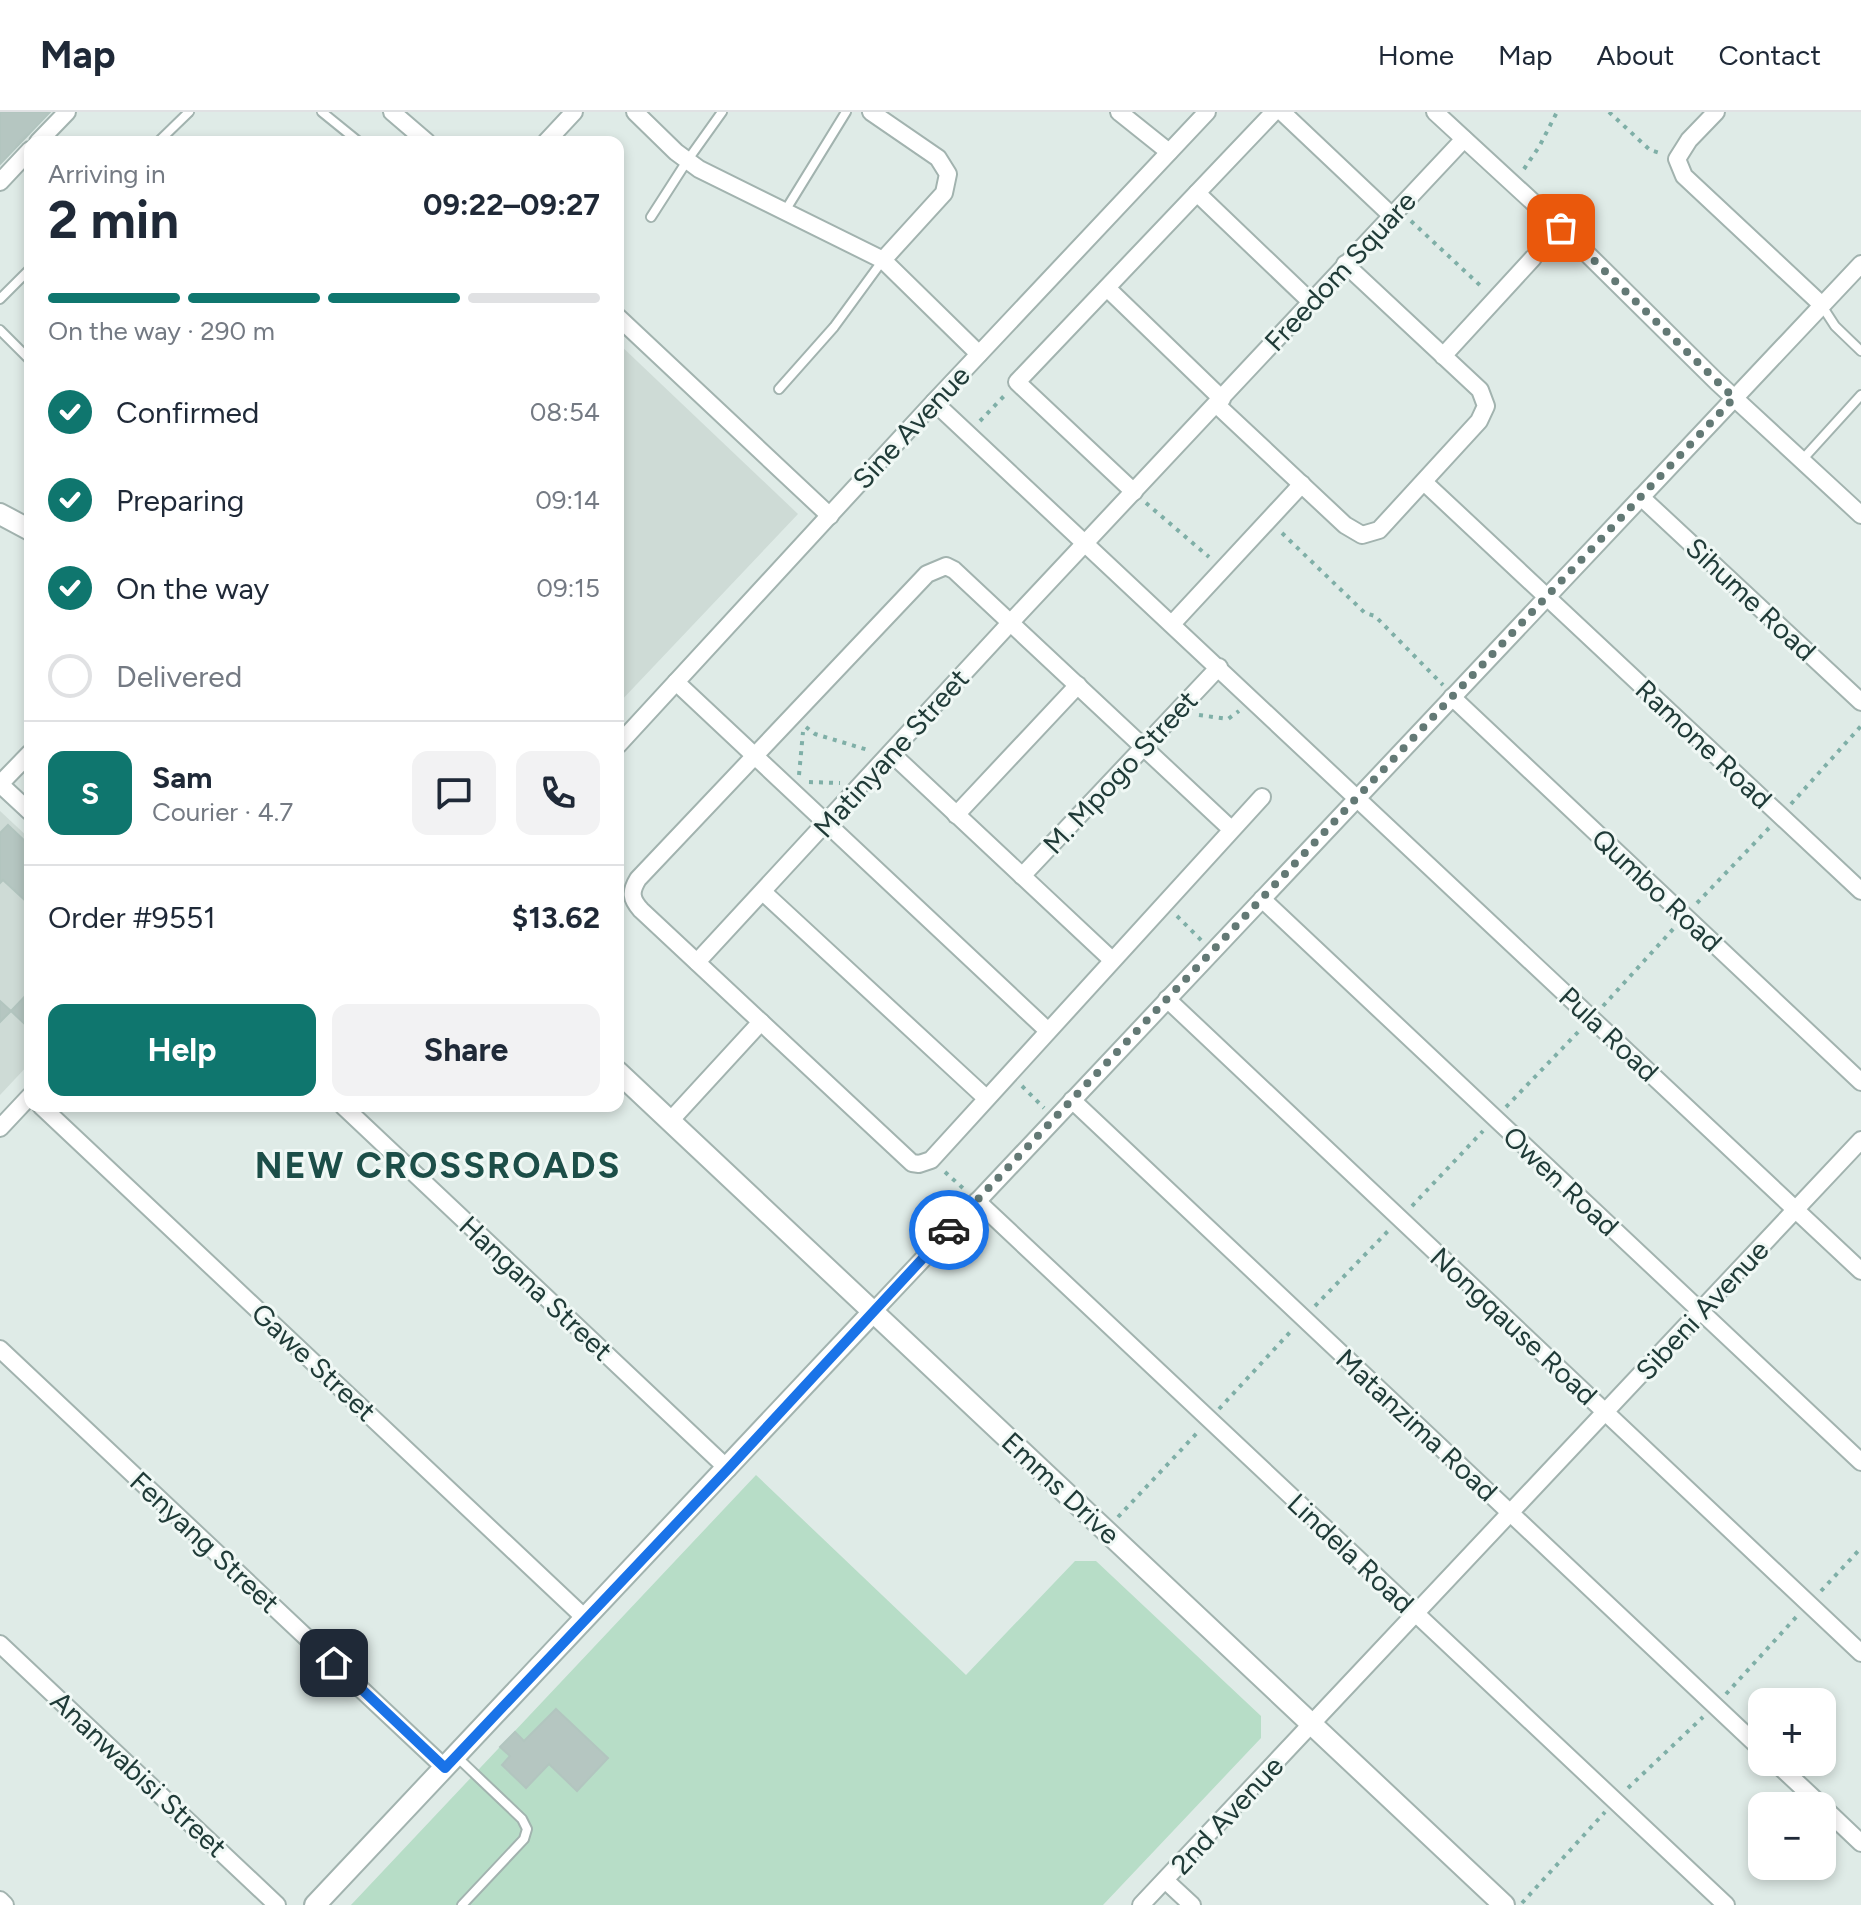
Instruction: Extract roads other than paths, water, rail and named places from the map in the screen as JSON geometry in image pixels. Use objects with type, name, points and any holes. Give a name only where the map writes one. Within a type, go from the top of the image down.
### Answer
[{"type":"street","points":[[44,136],[67,112]]},
{"type":"street","points":[[392,112],[413,136]]},
{"type":"street","points":[[552,136],[574,112]]},
{"type":"street","points":[[635,112],[687,161],[883,260],[979,354]]},
{"type":"street","points":[[871,112],[938,158],[948,174],[944,193],[883,260]]},
{"type":"street","points":[[1119,112],[1169,152]]},
{"type":"street","name":"Sine Avenue","points":[[624,738],[1207,112]]},
{"type":"street","points":[[1134,492],[1017,382],[1274,112]]},
{"type":"street","points":[[1282,112],[1395,212]]},
{"type":"street","points":[[1435,112],[1861,515]]},
{"type":"street","points":[[1716,112],[1689,140],[1677,159],[1684,176],[1822,305]]},
{"type":"street","name":"Freedom Square","points":[[1134,492],[1464,139]]},
{"type":"street","points":[[0,182],[24,156]]},
{"type":"street","points":[[1197,193],[1311,302]]},
{"type":"street","points":[[1443,356],[1533,258]]},
{"type":"street","points":[[1107,288],[1302,484],[1345,525],[1362,535],[1379,530],[1479,421],[1486,406],[1485,397],[1477,386],[1345,264]]},
{"type":"street","points":[[315,1905],[1861,264]]},
{"type":"street","points":[[624,323],[830,516]]},
{"type":"street","name":"Pula Road","points":[[934,402],[1861,1271]]},
{"type":"street","name":"Ramone Road","points":[[1424,482],[1861,891]]},
{"type":"street","points":[[1172,624],[1302,484]]},
{"type":"street","name":"Matinyane Street","points":[[697,962],[1134,492]]},
{"type":"street","name":"Sihume Road","points":[[1641,497],[1861,702]]},
{"type":"street","points":[[0,514],[24,527]]},
{"type":"street","points":[[1232,830],[1011,622],[946,566],[927,574],[638,879],[632,893],[633,901],[641,910],[912,1163],[925,1163],[931,1160],[1047,1030],[1232,830],[1262,797]]},
{"type":"street","name":"M. Mpogo Street","points":[[1022,876],[1219,667]]},
{"type":"street","points":[[676,682],[1047,1030]]},
{"type":"street","points":[[956,815],[1078,685]]},
{"type":"street","name":"Qumbo Road","points":[[1452,697],[1861,1082]]},
{"type":"street","points":[[891,753],[1112,960]]},
{"type":"street","points":[[24,759],[0,784],[24,806]]},
{"type":"street","points":[[763,892],[986,1098]]},
{"type":"street","name":"Owen Road","points":[[1262,899],[1861,1462]]},
{"type":"street","name":"Nongqause Road","points":[[1167,999],[1861,1653]]},
{"type":"street","points":[[670,1121],[761,1022]]},
{"type":"street","name":"Emms Drive","points":[[624,1078],[1504,1905]]},
{"type":"street","name":"Matanzima Road","points":[[1072,1100],[1748,1737]]},
{"type":"street","points":[[0,1128],[24,1102]]},
{"type":"street","name":"Gawe Street","points":[[47,1112],[586,1619]]},
{"type":"street","name":"Hangana Street","points":[[349,1112],[728,1469]]},
{"type":"street","name":"Sibeni Avenue","points":[[1312,1725],[1861,1140]]},
{"type":"street","name":"Lindela Road","points":[[977,1201],[1726,1905]]},
{"type":"street","name":"Fenyang Street","points":[[0,1349],[451,1762]]},
{"type":"street","name":"Ananwabisi Street","points":[[1,1647],[277,1905]]},
{"type":"street","name":"2nd Avenue","points":[[1141,1905],[1312,1725]]},
{"type":"street","points":[[1790,1776],[1807,1792]]},
{"type":"street","points":[[1836,1819],[1861,1843]]},
{"type":"street","points":[[1165,1880],[1192,1905]]},
{"type":"street","points":[[0,1900],[5,1905]]},
{"type":"lane","points":[[164,136],[189,112]]},
{"type":"lane","points":[[322,112],[352,136]]},
{"type":"lane","points":[[651,217],[722,112]]},
{"type":"lane","points":[[785,211],[846,112]]},
{"type":"lane","points":[[779,389],[834,327],[883,260]]},
{"type":"lane","points":[[0,299],[24,275]]},
{"type":"lane","points":[[1822,305],[1835,326],[1861,351]]},
{"type":"lane","points":[[0,330],[24,354]]},
{"type":"lane","points":[[1802,460],[1861,395]]},
{"type":"lane","points":[[451,1762],[522,1819],[527,1829],[524,1839],[462,1905]]},
{"type":"district","name":"NEW CROSSROADS","points":[[438,1165]]}]
